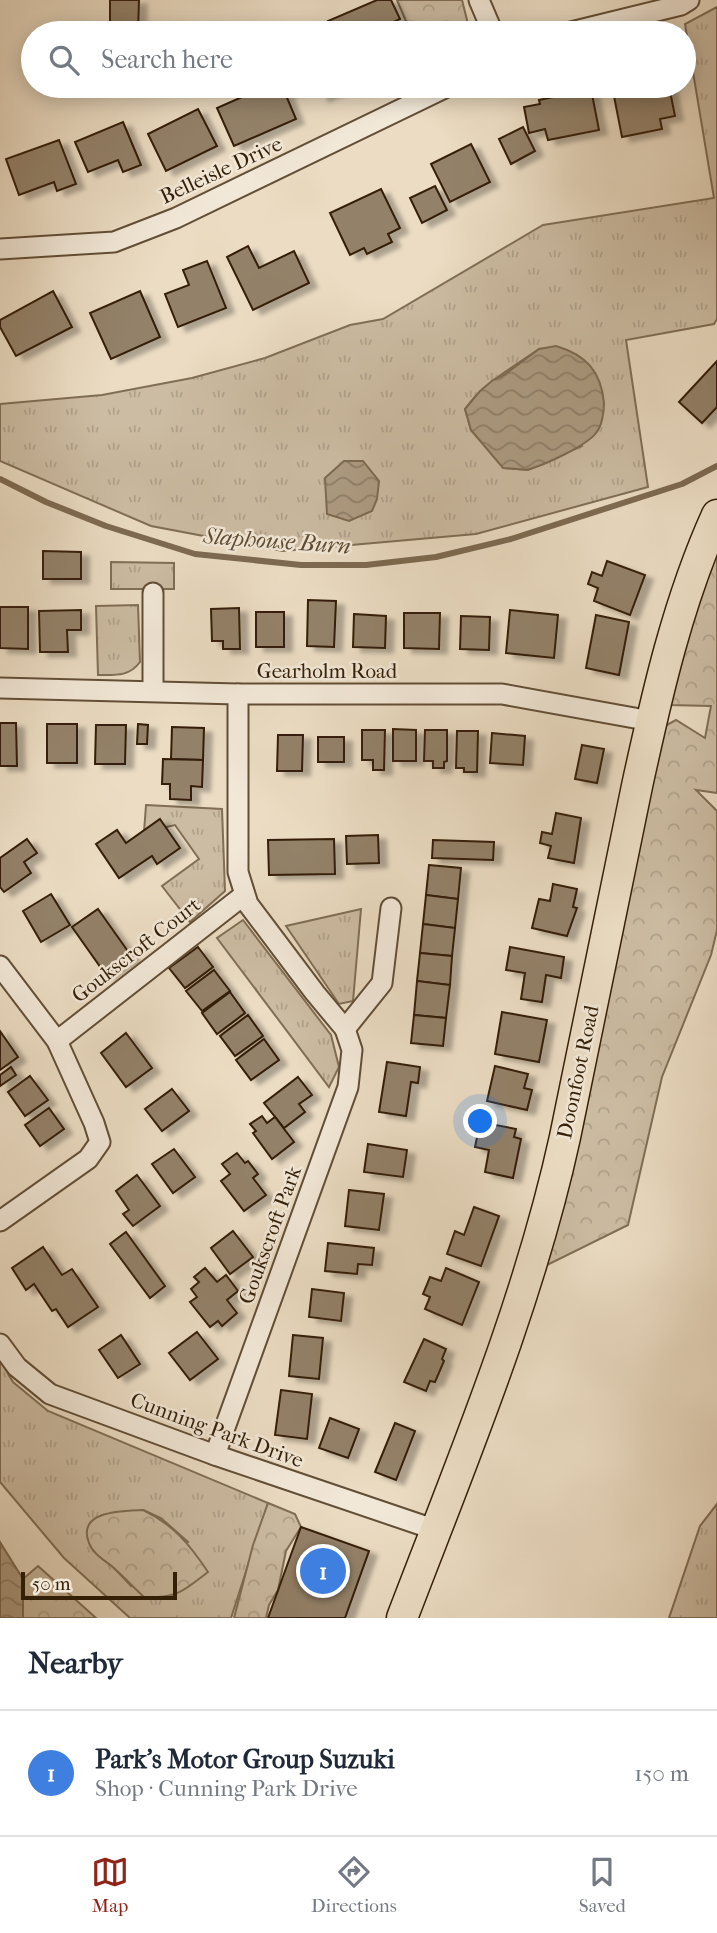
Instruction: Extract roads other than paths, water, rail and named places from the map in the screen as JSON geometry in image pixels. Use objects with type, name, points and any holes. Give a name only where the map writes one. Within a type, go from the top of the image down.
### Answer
[{"type":"main road","name":"Doonfoot Road","points":[[402,1618],[459,1470],[529,1271],[564,1140],[660,681],[689,588],[717,515]]},
{"type":"street","points":[[479,0],[488,21]]},
{"type":"street","points":[[616,21],[681,5],[689,0]]},
{"type":"street","name":"Belleisle Drive","points":[[0,249],[114,242],[176,218],[424,98]]},
{"type":"street","points":[[153,593],[153,691]]},
{"type":"street","name":"Gearholm Road","points":[[0,688],[238,694],[502,694],[651,721]]},
{"type":"street","points":[[238,694],[238,872],[244,895],[315,993],[345,1028],[382,984],[391,908]]},
{"type":"street","name":"Goukscroft Court","points":[[57,1041],[244,895]]},
{"type":"street","points":[[0,966],[57,1041],[100,1142],[88,1159],[0,1221]]},
{"type":"street","name":"Goukscroft Park","points":[[215,1455],[348,1087],[352,1050],[345,1028]]},
{"type":"street","name":"Cunning Park Drive","points":[[0,1344],[17,1367],[50,1394],[215,1455],[436,1530]]},
{"type":"water","points":[[556,346],[576,354],[595,373],[604,403],[600,427],[584,443],[546,463],[527,470],[503,468],[471,430],[465,409],[493,380],[539,349]]},
{"type":"water","points":[[344,461],[363,461],[379,481],[377,499],[372,511],[349,521],[327,514],[325,478]]},
{"type":"water","points":[[0,1542],[23,1579],[23,1618],[0,1618]]},
{"type":"waterway","name":"Slaphouse Burn","points":[[0,479],[46,502],[106,526],[195,554],[301,565],[366,565],[436,557],[511,539],[682,484],[717,466]]},
{"type":"place","name":"Park's Motor Group Suzuki","points":[[323,1571]]}]
